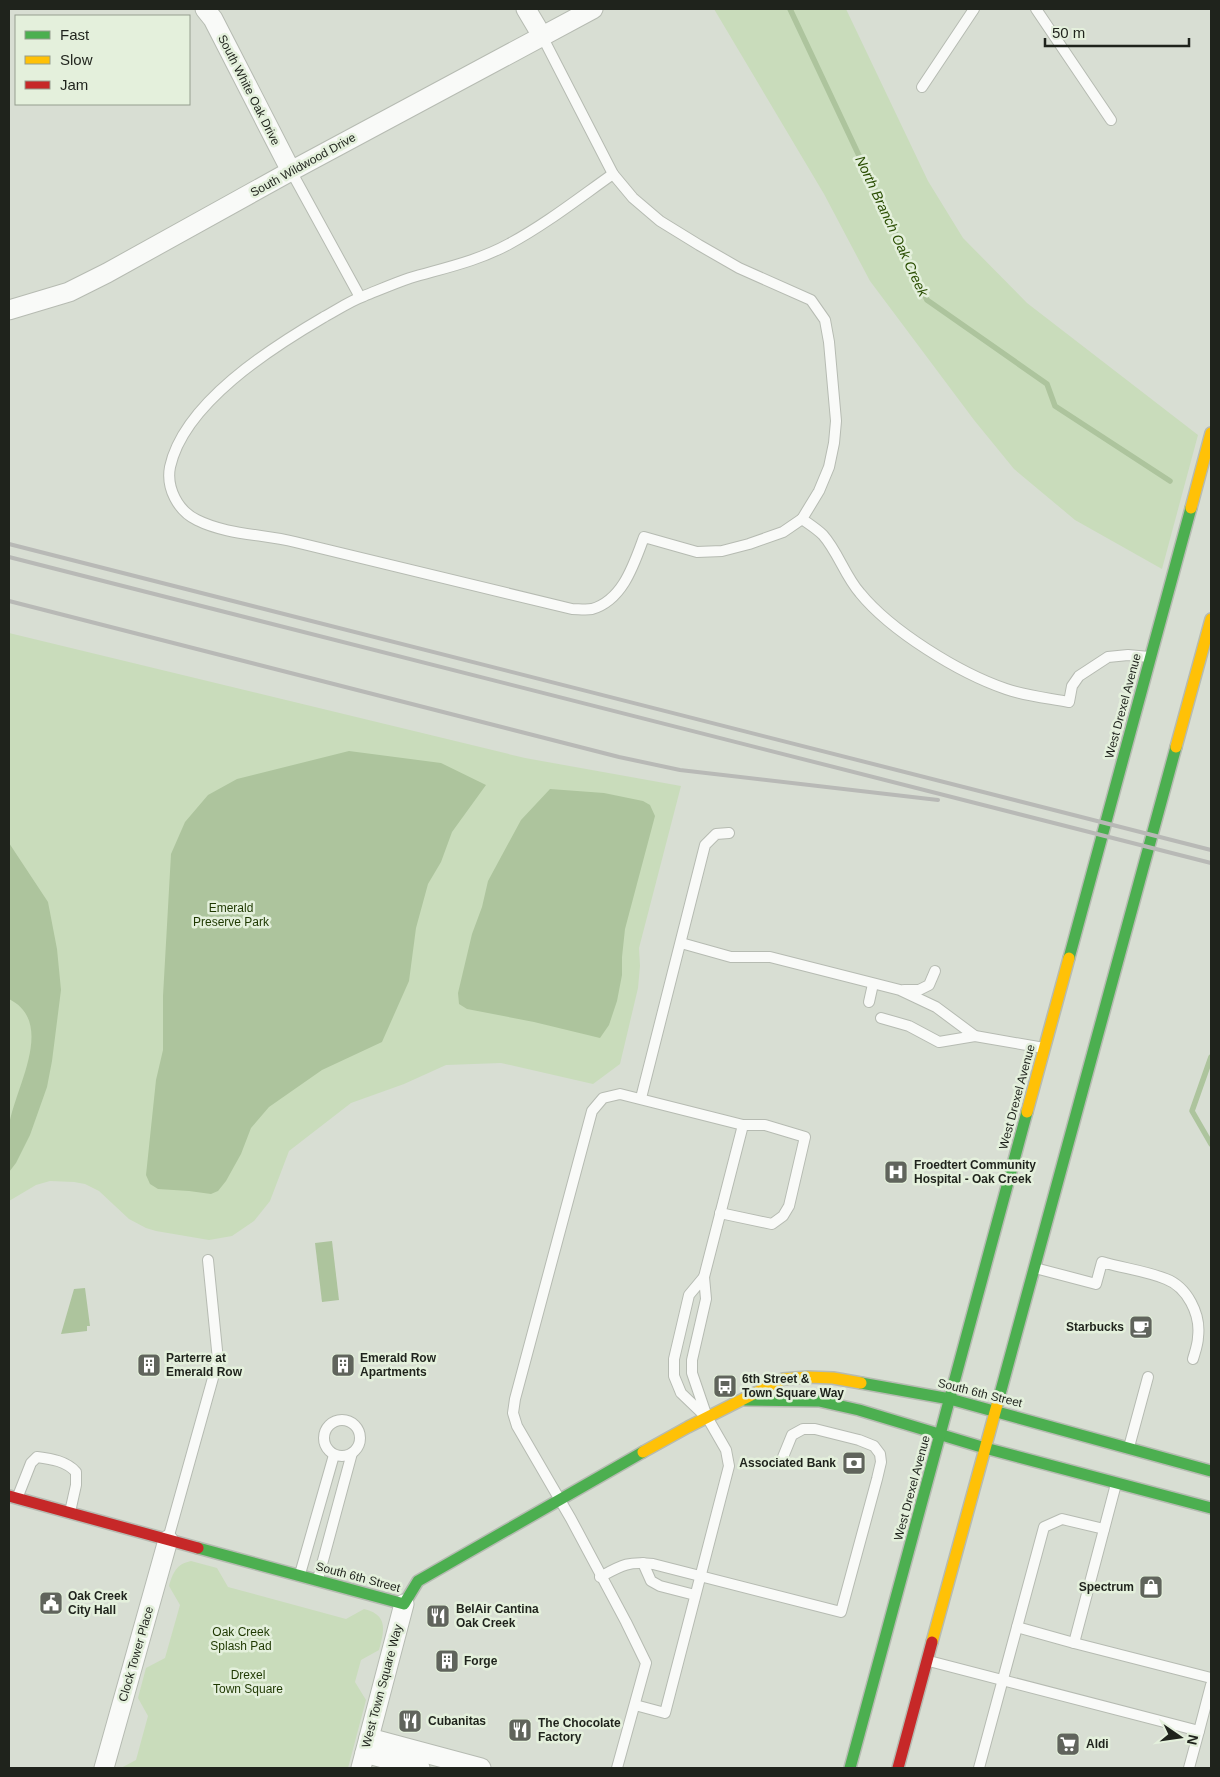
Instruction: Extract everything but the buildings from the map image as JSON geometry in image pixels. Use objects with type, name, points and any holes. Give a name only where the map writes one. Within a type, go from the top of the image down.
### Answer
[{"type":"street","name":"South White Oak Drive","points":[[205,9],[213,19],[291,171]]},
{"type":"street","points":[[526,9],[542,36]]},
{"type":"street","name":"South Wildwood Drive","points":[[9,310],[69,292],[593,9]]},
{"type":"street","name":"West Drexel Avenue","points":[[850,1768],[1211,433]]},
{"type":"street","points":[[898,1768],[1211,619]]},
{"type":"street","name":"South 6th Street","points":[[13,1497],[404,1604],[418,1581],[706,1417],[783,1379],[808,1377],[834,1378],[950,1398],[1211,1471]]},
{"type":"street","name":"South 6th Street","points":[[741,1400],[819,1401],[859,1410],[985,1448],[1211,1508]]},
{"type":"street","name":"Clock Tower Place","points":[[104,1768],[168,1540]]},
{"type":"street","name":"West Town Square Way","points":[[365,1753],[404,1604]]},
{"type":"street","points":[[365,1753],[420,1768]]},
{"type":"street","points":[[365,1753],[481,1768]]},
{"type":"lane","points":[[922,87],[974,9]]},
{"type":"lane","points":[[1036,9],[1111,120]]},
{"type":"lane","points":[[542,36],[613,174],[633,198],[660,221],[739,268],[811,300],[825,320],[830,342],[836,421],[834,443],[829,467],[802,519],[783,532],[722,551],[697,552],[644,537],[633,568],[624,584],[608,600],[591,609],[572,609],[274,537],[214,527],[195,519],[180,506],[172,493],[169,474],[172,457],[179,441],[193,420],[229,383],[253,363],[292,336],[360,297],[410,278],[479,259],[510,244],[613,174]]},
{"type":"lane","points":[[291,171],[360,297]]},
{"type":"lane","points":[[802,519],[822,534],[859,592],[877,612],[901,631],[935,653],[979,678],[1005,689],[1026,695],[1069,702],[1072,686],[1079,676],[1108,657],[1128,655],[1150,657]]},
{"type":"lane","points":[[641,1098],[705,845],[716,834],[729,833]]},
{"type":"lane","points":[[681,943],[731,957],[770,956],[900,990],[919,990],[929,985],[935,971]]},
{"type":"lane","points":[[869,1002],[873,984]]},
{"type":"lane","points":[[900,990],[936,1007],[975,1036]]},
{"type":"lane","points":[[881,1018],[910,1026],[939,1042],[975,1036],[1044,1048]]},
{"type":"lane","points":[[617,1768],[646,1663],[626,1622],[517,1426],[513,1413],[515,1399],[592,1111],[603,1098],[620,1094],[641,1098],[743,1125],[765,1125],[805,1137],[789,1206],[783,1216],[772,1224],[720,1212]]},
{"type":"lane","points":[[635,1705],[665,1713],[729,1466],[726,1450],[706,1417],[692,1373],[692,1360],[706,1299],[704,1277],[743,1125]]},
{"type":"lane","points":[[168,1540],[218,1360],[208,1260]]},
{"type":"lane","points":[[1034,1268],[1096,1284],[1102,1262],[1167,1279],[1180,1288],[1190,1300],[1196,1316],[1198,1335],[1193,1360]]},
{"type":"lane","points":[[704,1277],[689,1295],[674,1359],[674,1376],[681,1393],[706,1417]]},
{"type":"lane","points":[[1129,1448],[1148,1376]]},
{"type":"lane","points":[[318,1580],[352,1453],[359,1444],[359,1432],[352,1422],[340,1419],[329,1424],[324,1435],[326,1446],[334,1455],[340,1456],[352,1453]]},
{"type":"lane","points":[[600,1577],[618,1566],[634,1562],[643,1563],[701,1575],[841,1612],[877,1479],[881,1462],[880,1454],[874,1446],[859,1440],[815,1429],[803,1429],[792,1435],[783,1457]]},
{"type":"lane","points":[[300,1575],[334,1455]]},
{"type":"lane","points":[[13,1497],[31,1463],[37,1457],[51,1459],[69,1465],[76,1472],[76,1485],[70,1513]]},
{"type":"lane","points":[[1074,1643],[1116,1484]]},
{"type":"lane","points":[[980,1768],[1044,1527],[1062,1519],[1104,1529]]},
{"type":"lane","points":[[643,1563],[651,1581],[660,1586],[695,1595]]},
{"type":"lane","points":[[1017,1628],[1211,1678]]},
{"type":"lane","points":[[928,1661],[1199,1731]]},
{"type":"lane","points":[[1189,1768],[1211,1685]]},
{"type":"green space","points":[[714,9],[846,9],[928,181],[963,238],[1027,303],[1198,435],[1162,569],[1075,520],[1014,469],[974,420],[870,281],[824,194]]},
{"type":"green space","name":"Emerald Preserve Park","points":[[9,633],[525,758],[681,786],[639,948],[638,988],[620,1064],[593,1084],[501,1063],[446,1065],[404,1084],[351,1103],[289,1151],[270,1201],[254,1221],[232,1236],[209,1240],[146,1228],[129,1219],[99,1191],[85,1184],[74,1182],[50,1181],[36,1185],[9,1201]]},
{"type":"green space","name":"Drexel Town Square","points":[[191,1561],[217,1568],[228,1587],[346,1619],[364,1609],[378,1615],[383,1625],[379,1650],[361,1660],[355,1682],[366,1700],[348,1768],[121,1768],[136,1760],[148,1716],[138,1698],[146,1668],[165,1658],[180,1605],[169,1586],[170,1581],[182,1564]]},
{"type":"shaded area","points":[[349,751],[441,763],[486,785],[452,832],[441,862],[428,884],[416,928],[409,981],[382,1042],[322,1070],[269,1107],[251,1128],[241,1154],[226,1181],[218,1191],[211,1194],[158,1189],[150,1184],[146,1175],[156,1080],[163,1050],[163,996],[171,854],[185,822],[208,795],[237,779]]},
{"type":"shaded area","points":[[550,789],[604,793],[643,801],[650,805],[655,816],[625,929],[622,975],[617,1001],[609,1025],[600,1038],[534,1022],[467,1009],[459,1004],[458,993],[472,934],[482,907],[488,881],[521,820]]},
{"type":"shaded area","points":[[9,843],[48,902],[57,949],[61,990],[47,1087],[30,1135],[16,1163],[9,1172],[9,1126],[29,1058],[31,1040],[30,1024],[23,1010],[9,999]]},
{"type":"shaded area","points":[[332,1241],[339,1300],[322,1302],[315,1243]]},
{"type":"shaded area","points":[[85,1288],[90,1326],[87,1326],[87,1331],[61,1334],[74,1289]]},
{"type":"waterway","name":"North Branch Oak Creek","points":[[790,9],[927,300],[1047,384],[1055,406],[1170,481]]},
{"type":"waterway","name":"North Branch Oak Creek","points":[[1211,1057],[1192,1111],[1211,1144]]},
{"type":"railway","points":[[9,544],[1211,850]]},
{"type":"railway","points":[[9,557],[1211,863]]},
{"type":"railway","points":[[9,601],[619,757],[680,770],[938,800]]},
{"type":"traffic: fast","points":[[1069,958],[1191,508]]},
{"type":"traffic: fast","points":[[997,1405],[1176,747]]},
{"type":"traffic: fast","points":[[850,1768],[1027,1112]]},
{"type":"traffic: fast","points":[[861,1383],[950,1399],[1211,1471]]},
{"type":"traffic: fast","points":[[745,1400],[819,1401],[859,1410],[985,1448],[1211,1508]]},
{"type":"traffic: fast","points":[[198,1548],[404,1604],[418,1581],[643,1452]]},
{"type":"traffic: slow","points":[[1191,508],[1211,433]]},
{"type":"traffic: slow","points":[[1176,747],[1211,619]]},
{"type":"traffic: slow","points":[[1027,1112],[1069,958]]},
{"type":"traffic: slow","points":[[643,1452],[783,1379],[833,1378],[861,1383]]},
{"type":"traffic: slow","points":[[932,1642],[997,1405]]},
{"type":"traffic: jam","points":[[9,1496],[198,1548]]},
{"type":"traffic: jam","points":[[898,1768],[932,1642]]},
{"type":"place","name":"Froedtert Community Hospital - Oak Creek","points":[[896,1172]]},
{"type":"place","name":"Starbucks","points":[[1141,1327]]},
{"type":"place","name":"Parterre at Emerald Row","points":[[149,1365]]},
{"type":"place","name":"Emerald Row Apartments","points":[[343,1365]]},
{"type":"place","name":"6th Street & Town Square Way","points":[[725,1386]]},
{"type":"place","name":"Associated Bank","points":[[854,1463]]},
{"type":"place","name":"Spectrum","points":[[1151,1587]]},
{"type":"place","name":"Oak Creek City Hall","points":[[51,1603]]},
{"type":"place","name":"BelAir Cantina Oak Creek","points":[[438,1616]]},
{"type":"place","name":"Forge","points":[[447,1661]]},
{"type":"place","name":"Cubanitas","points":[[410,1721]]},
{"type":"place","name":"The Chocolate Factory","points":[[520,1730]]},
{"type":"place","name":"Aldi","points":[[1068,1744]]},
{"type":"park label","name":"Oak Creek Splash Pad","points":[[241,1639]]}]
